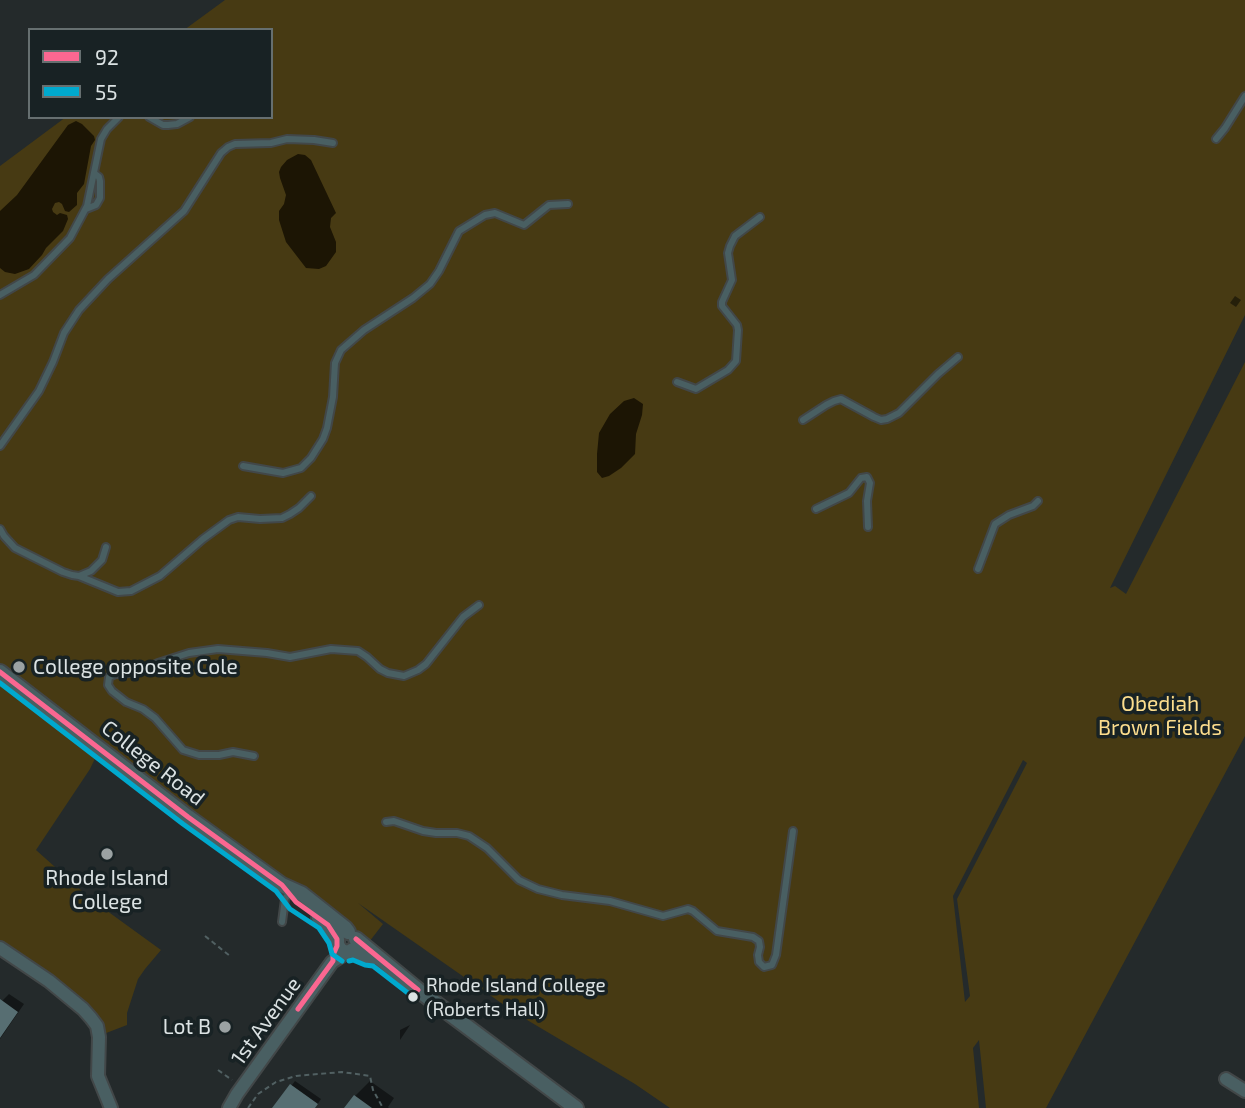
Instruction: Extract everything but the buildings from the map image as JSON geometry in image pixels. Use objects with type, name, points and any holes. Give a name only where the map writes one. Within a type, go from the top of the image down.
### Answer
[{"type":"street","name":"College Road","points":[[0,672],[188,817],[287,889],[302,894],[345,928],[344,946],[371,950],[418,990],[576,1108]]},
{"type":"street","name":"1st Avenue","points":[[230,1107],[344,946]]},
{"type":"street","points":[[0,948],[49,981],[83,1009],[97,1026],[99,1076],[111,1108]]},
{"type":"street","points":[[1226,1079],[1245,1091]]},
{"type":"lane","points":[[1216,139],[1245,96]]},
{"type":"lane","points":[[0,295],[26,281],[69,238],[86,209],[101,139],[117,119]]},
{"type":"lane","points":[[152,119],[168,125],[186,119]]},
{"type":"lane","points":[[0,446],[39,391],[54,362],[64,333],[79,310],[108,279],[184,211],[216,160],[228,147],[287,139],[332,143]]},
{"type":"lane","points":[[86,209],[96,205],[100,198],[99,177],[94,174]]},
{"type":"lane","points":[[243,466],[283,473],[301,468],[311,458],[327,428],[333,397],[335,363],[341,350],[364,330],[430,284],[459,231],[485,215],[495,213],[524,225],[550,205],[568,204]]},
{"type":"lane","points":[[677,382],[696,389],[728,370],[736,361],[737,325],[722,306],[732,280],[728,253],[735,236],[760,217]]},
{"type":"lane","points":[[803,420],[826,405],[841,400],[874,417],[887,419],[899,413],[958,357]]},
{"type":"lane","points":[[816,509],[849,493],[861,478],[867,477],[870,482],[867,501],[868,527]]},
{"type":"lane","points":[[0,528],[15,548],[63,572],[118,592],[131,591],[160,576],[229,520],[238,517],[282,518],[299,508],[311,496]]},
{"type":"lane","points":[[978,569],[995,524],[1038,501]]},
{"type":"lane","points":[[79,576],[98,565],[106,547]]},
{"type":"lane","points":[[254,756],[233,752],[199,755],[183,750],[155,718],[112,691],[108,685],[109,677],[141,671],[188,653],[218,649],[290,657],[331,649],[358,651],[380,669],[404,676],[426,664],[463,617],[479,605]]},
{"type":"lane","points":[[386,822],[394,821],[424,831],[469,836],[487,848],[519,880],[538,889],[610,901],[663,916],[688,909],[717,931],[753,937],[759,941],[759,962],[764,967],[770,967],[776,955],[793,831]]},
{"type":"lane","points":[[282,922],[287,889]]},
{"type":"path","points":[[205,936],[230,956]]},
{"type":"path","points":[[248,1108],[258,1094],[276,1082],[296,1076],[342,1072],[370,1076],[373,1090],[383,1108]]},
{"type":"green space","name":"Obediah Brown Fields","points":[[225,0],[1245,0],[1245,315],[1110,588],[1115,586],[1126,594],[1245,362],[1245,736],[1046,1108],[986,1108],[979,1040],[973,1048],[979,1108],[670,1108],[635,1084],[517,1014],[358,903],[383,924],[369,942],[101,746],[90,769],[36,850],[92,900],[161,950],[138,979],[127,1013],[127,1025],[101,1035],[87,1015],[0,949],[0,166],[63,119],[273,119],[273,28],[187,28]],"holes":[[[1023,760],[1027,763],[957,899],[970,996],[965,1002],[953,896]]]},
{"type":"shaded area","points":[[76,121],[94,136],[95,140],[91,146],[84,184],[77,193],[77,205],[69,212],[65,211],[59,202],[55,203],[53,212],[67,215],[63,231],[29,269],[15,274],[5,272],[0,268],[0,211],[17,195],[68,125]]},
{"type":"shaded area","points":[[298,154],[311,160],[336,213],[331,218],[330,227],[336,242],[336,252],[326,266],[319,269],[306,268],[286,242],[279,220],[279,211],[286,195],[279,172],[287,160]]},
{"type":"shaded area","points":[[634,398],[643,404],[636,434],[635,454],[621,468],[602,478],[597,472],[599,433],[610,414],[624,401]]},
{"type":"transit line","name":"92","points":[[0,672],[188,817],[282,885],[296,902],[328,925],[337,939],[333,961],[298,1009]]},
{"type":"transit line","name":"55","points":[[0,683],[183,824],[276,891],[290,909],[319,928],[329,943],[332,954],[342,961]]},
{"type":"transit line","name":"92","points":[[356,939],[418,990]]},
{"type":"transit line","name":"55","points":[[349,961],[373,966],[413,997]]},
{"type":"place","name":"College opposite Cole","points":[[19,667]]},
{"type":"place","name":"Rhode Island College","points":[[107,854]]},
{"type":"place","name":"Rhode Island College (Roberts Hall)","points":[[413,997]]},
{"type":"place","name":"Lot B","points":[[225,1027]]}]
